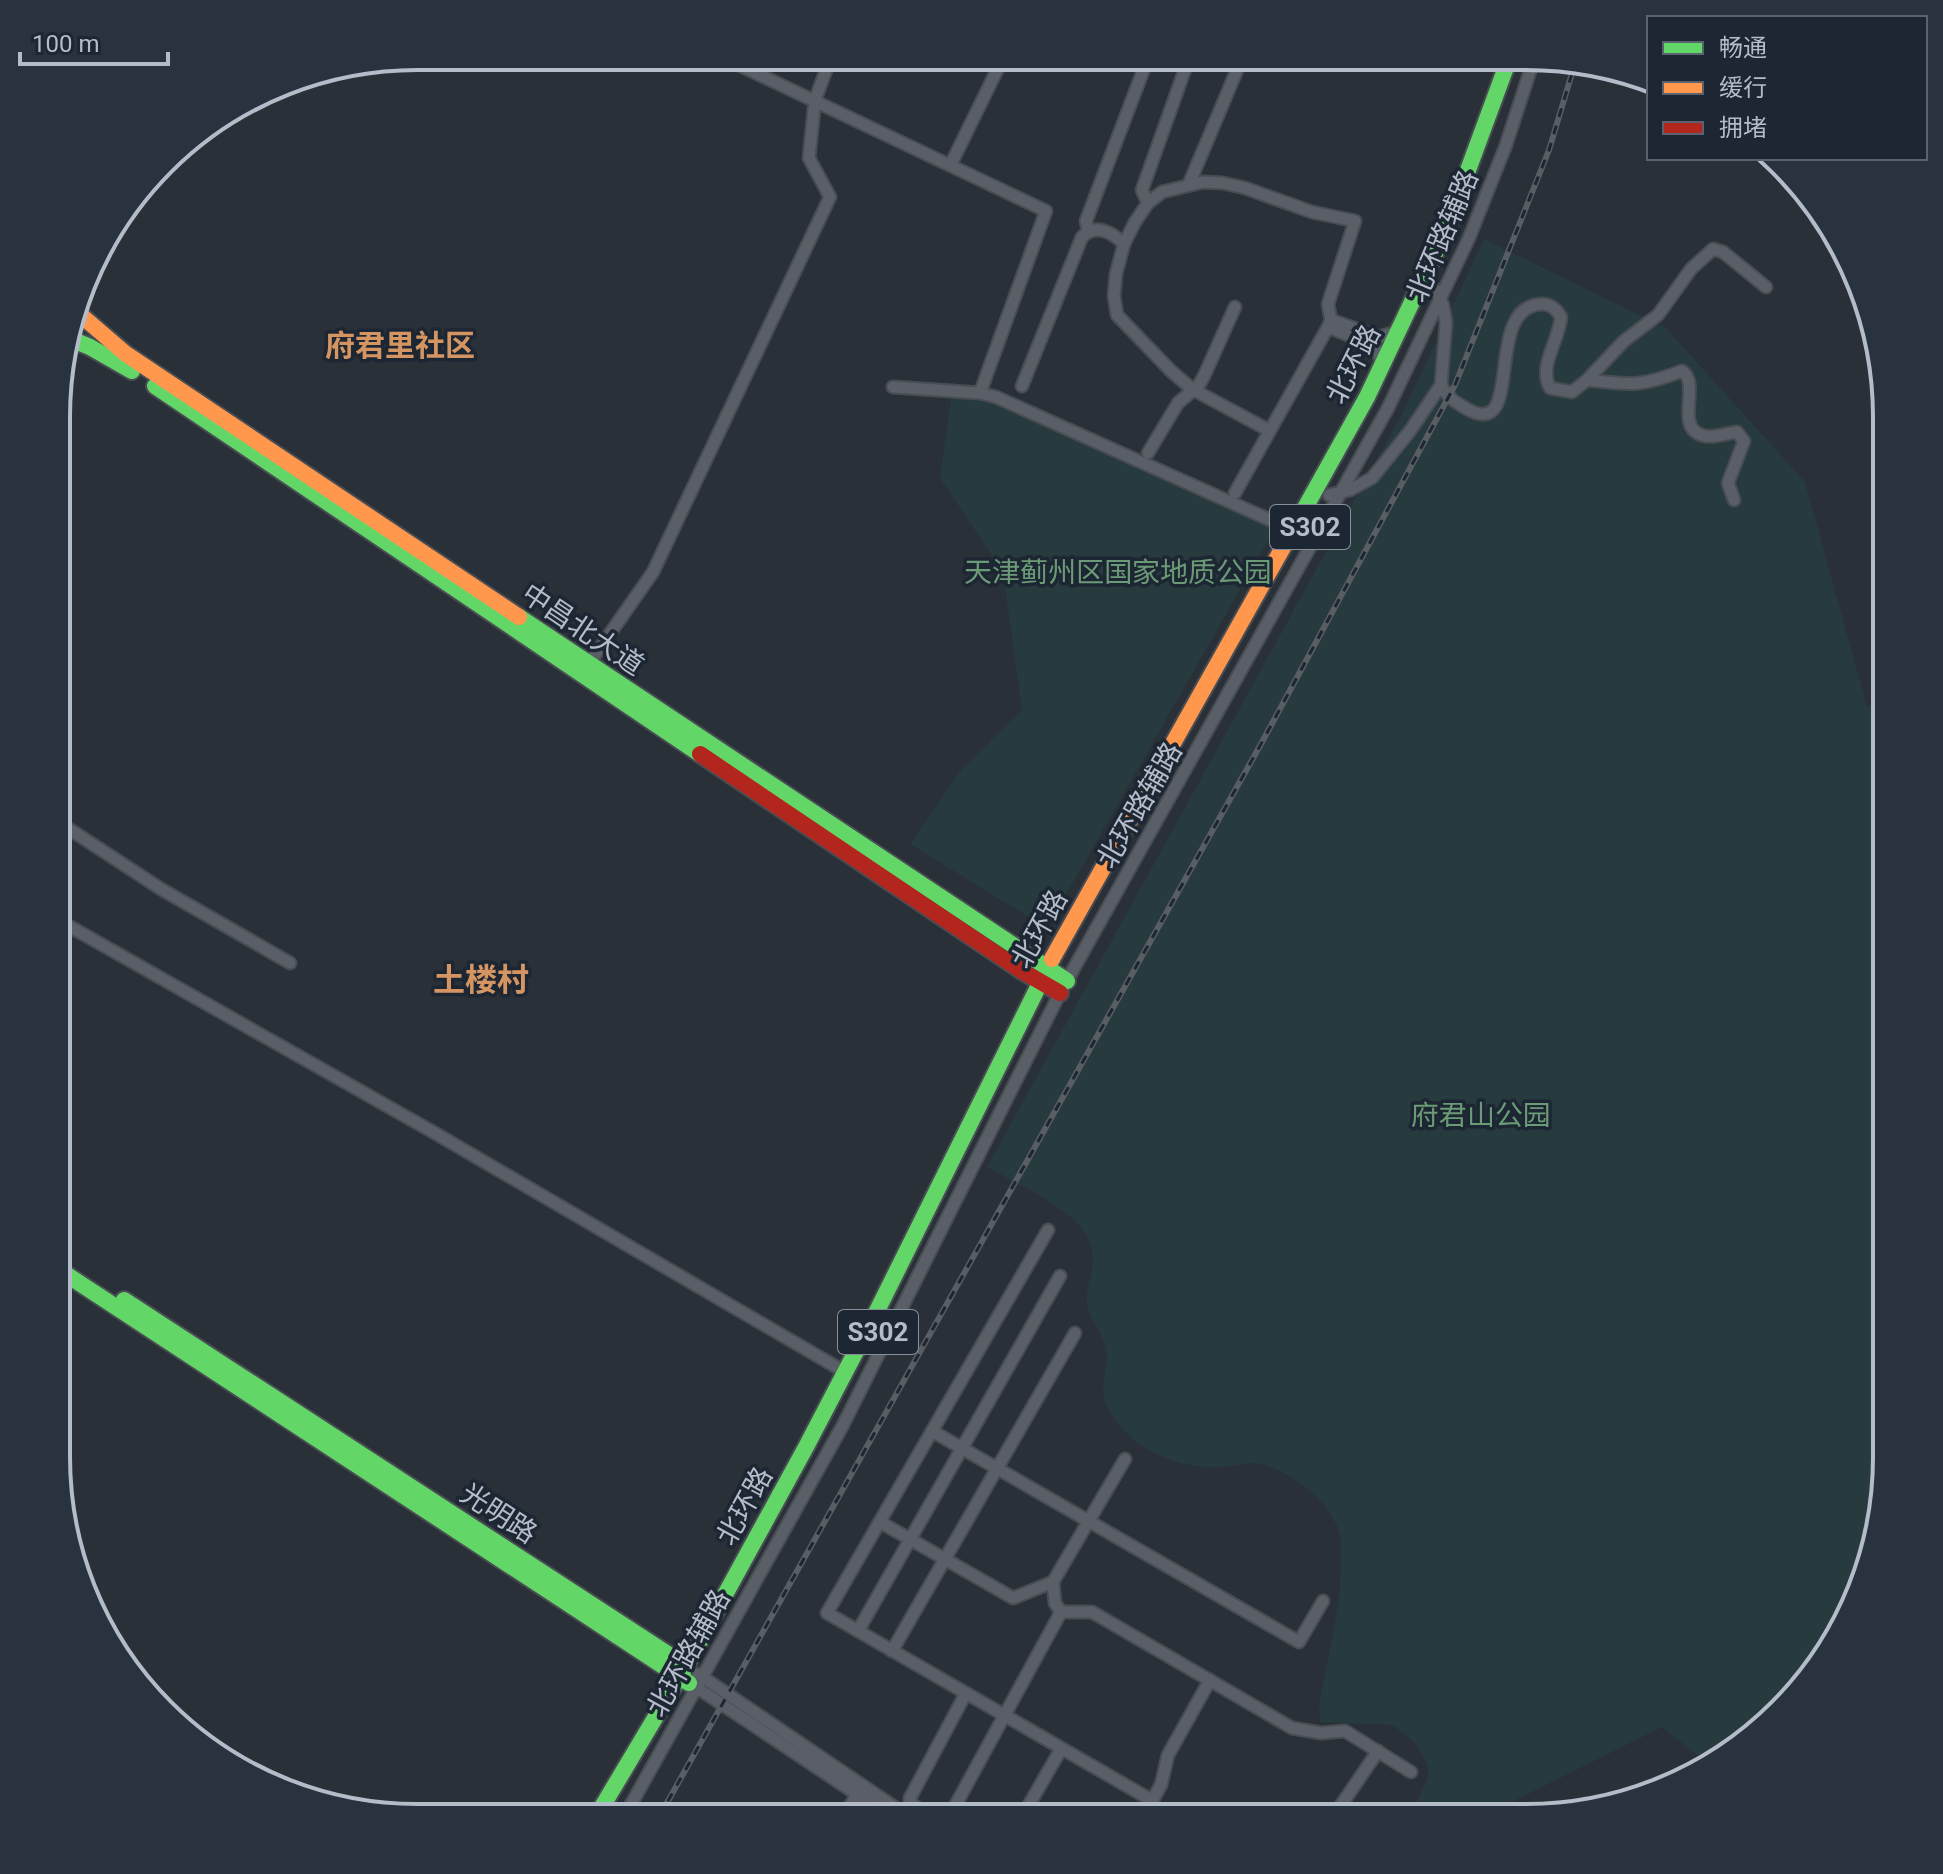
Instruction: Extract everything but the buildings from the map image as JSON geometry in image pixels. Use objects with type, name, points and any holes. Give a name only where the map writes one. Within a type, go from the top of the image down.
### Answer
[{"type":"main road","name":"北环路","points":[[605,1804],[692,1677],[845,1372],[1338,452],[1400,330],[1465,186],[1505,70]]},
{"type":"main road","name":"北环路","points":[[618,1804],[692,1677],[886,1317],[1053,981],[1336,493],[1378,403],[1437,294],[1517,70]]},
{"type":"main road","name":"中昌北大道","points":[[85,317],[99,333],[126,354],[585,669]]},
{"type":"main road","name":"中昌北大道","points":[[79,342],[116,360],[1053,981]]},
{"type":"main road","name":"光明路","points":[[70,1264],[692,1677]]},
{"type":"main road","name":"光明路","points":[[70,1277],[692,1677]]},
{"type":"street","points":[[750,70],[1046,211],[980,393]]},
{"type":"street","points":[[585,669],[653,572],[830,197],[809,158],[815,100],[826,70]]},
{"type":"street","points":[[951,164],[997,70]]},
{"type":"street","points":[[1088,230],[1086,221],[1143,70]]},
{"type":"street","points":[[1148,203],[1142,190],[1185,70]]},
{"type":"street","points":[[1189,184],[1237,70]]},
{"type":"street","name":"北环路辅路","points":[[1437,294],[1491,183],[1530,70]]},
{"type":"street","points":[[1235,493],[1270,431],[1329,324],[1328,304],[1355,221],[1312,212],[1223,183],[1189,184],[1162,192],[1148,203],[1124,244],[1116,274],[1114,296],[1117,315],[1192,389],[1270,431]]},
{"type":"street","points":[[1022,386],[1082,237],[1088,230],[1098,229],[1115,235],[1124,244]]},
{"type":"street","points":[[1433,399],[1448,398],[1479,414],[1485,414],[1497,405],[1504,382],[1506,342],[1515,320],[1526,309],[1540,304],[1550,305],[1561,317],[1545,379],[1550,388],[1572,392],[1607,356],[1658,315],[1691,269],[1713,249],[1723,252],[1766,287]]},
{"type":"street","points":[[1336,493],[1360,486],[1372,478],[1441,385],[1446,339],[1445,313],[1437,294]]},
{"type":"street","points":[[1148,453],[1178,403],[1204,376],[1235,307]]},
{"type":"street","points":[[1329,324],[1379,337],[1400,330]]},
{"type":"street","points":[[1329,324],[1375,346],[1382,367]]},
{"type":"street","points":[[1587,380],[1635,385],[1649,384],[1682,371],[1689,375],[1689,422],[1695,430],[1705,436],[1737,432],[1744,441],[1728,483],[1734,500]]},
{"type":"street","points":[[1441,385],[1448,398]]},
{"type":"street","points":[[893,387],[980,393],[1015,404],[1288,528]]},
{"type":"street","points":[[70,830],[161,889],[290,963]]},
{"type":"street","points":[[70,927],[433,1132],[845,1372]]},
{"type":"street","points":[[1048,1230],[827,1613],[1153,1801]]},
{"type":"street","points":[[858,1631],[1060,1276]]},
{"type":"street","points":[[892,1651],[1075,1333]]},
{"type":"street","points":[[932,1431],[1299,1642],[1323,1601]]},
{"type":"street","points":[[1061,1612],[1055,1603],[1053,1582],[1125,1459]]},
{"type":"street","points":[[880,1522],[1013,1598],[1053,1582]]},
{"type":"street","points":[[1061,1612],[1092,1612],[1292,1728],[1321,1733],[1345,1731],[1411,1772]]},
{"type":"street","points":[[956,1804],[1061,1612]]},
{"type":"street","name":"北环路辅路","points":[[630,1804],[692,1677]]},
{"type":"street","name":"光明路","points":[[692,1677],[870,1804]]},
{"type":"street","name":"光明路","points":[[692,1677],[889,1804]]},
{"type":"street","points":[[1151,1804],[1161,1785],[1168,1755],[1210,1680]]},
{"type":"street","points":[[912,1804],[910,1798],[966,1693]]},
{"type":"street","points":[[1029,1804],[1061,1749]]},
{"type":"street","points":[[1342,1804],[1378,1751]]},
{"type":"street","points":[[851,1804],[857,1795]]},
{"type":"green space","name":"府君山公园","points":[[1484,239],[1666,328],[1805,482],[1867,707],[1873,705],[1873,1457],[1870,1502],[1855,1569],[1837,1611],[1815,1650],[1787,1686],[1755,1718],[1719,1746],[1700,1758],[1662,1727],[1508,1804],[1415,1804],[1428,1779],[1427,1764],[1416,1744],[1393,1725],[1320,1722],[1319,1703],[1340,1578],[1340,1535],[1328,1510],[1305,1487],[1278,1470],[1251,1463],[1221,1467],[1187,1465],[1156,1454],[1129,1436],[1108,1409],[1103,1394],[1106,1350],[1087,1306],[1092,1254],[1085,1234],[1076,1222],[1047,1200],[987,1167],[1404,410]]},
{"type":"green space","name":"天津蓟州区国家地质公园","points":[[953,383],[1006,394],[1053,414],[1277,525],[1047,928],[910,844],[961,770],[1022,711],[1003,572],[940,478]]},
{"type":"railway","points":[[666,1804],[1261,744],[1455,385],[1549,150],[1572,73]]},
{"type":"traffic: fast","points":[[1286,542],[1367,397],[1446,230],[1505,70]]},
{"type":"traffic: fast","points":[[79,342],[132,371]]},
{"type":"traffic: fast","points":[[155,386],[700,754]]},
{"type":"traffic: fast","points":[[519,617],[1067,981]]},
{"type":"traffic: fast","points":[[604,1804],[686,1666],[806,1447],[1052,959]]},
{"type":"traffic: fast","points":[[70,1277],[689,1683]]},
{"type":"traffic: fast","points":[[124,1300],[686,1666]]},
{"type":"traffic: slow","points":[[84,318],[126,354],[519,617]]},
{"type":"traffic: slow","points":[[1052,959],[1286,542]]},
{"type":"traffic: jam","points":[[700,754],[1022,971],[1060,993]]},
{"type":"district","name":"府君里社区","points":[[400,346]]},
{"type":"district","name":"土楼村","points":[[481,980]]}]
